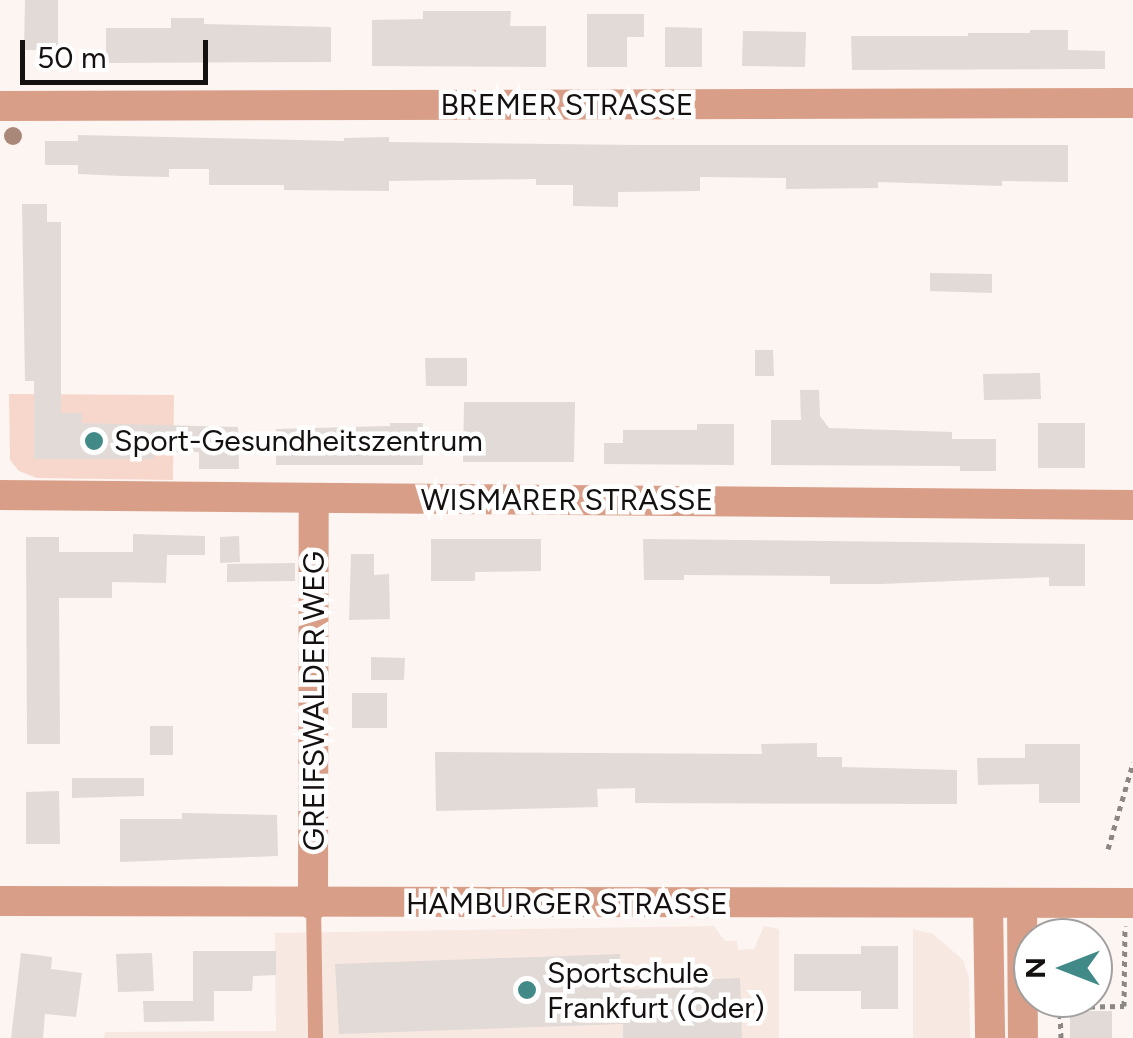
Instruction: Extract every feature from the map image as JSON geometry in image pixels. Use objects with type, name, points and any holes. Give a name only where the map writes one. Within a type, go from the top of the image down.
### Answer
[{"type":"street","name":"BREMER STRASSE","points":[[0,106],[1133,103]]},
{"type":"street","name":"WISMARER STRASSE","points":[[0,496],[1133,505]]},
{"type":"street","name":"GREIFSWALDER WEG","points":[[313,905],[314,498]]},
{"type":"street","name":"HAMBURGER STRASSE","points":[[0,901],[313,905],[1128,903]]},
{"type":"street","points":[[988,904],[990,1038]]},
{"type":"street","points":[[1022,904],[1023,1038]]},
{"type":"lane","points":[[313,905],[316,1038]]},
{"type":"path","points":[[1108,849],[1133,763]]},
{"type":"path","points":[[1113,1006],[1124,1006],[1128,903]]},
{"type":"shaded area","points":[[9,394],[174,395],[173,480],[37,478],[19,471],[10,460]]},
{"type":"shaded area","name":"Sportschule Frankfurt (Oder)","points":[[714,926],[725,941],[737,941],[738,950],[754,949],[764,926],[779,929],[779,1038],[104,1038],[105,1032],[276,1031],[275,933]]},
{"type":"shaded area","points":[[913,929],[933,934],[963,960],[969,978],[970,1038],[913,1038]]},
{"type":"building","points":[[25,0],[58,0],[58,50],[24,50]]},
{"type":"building","points":[[423,11],[511,11],[510,26],[546,26],[546,67],[372,66],[372,20],[423,19]]},
{"type":"building","points":[[587,14],[644,14],[644,37],[627,37],[627,67],[587,67]]},
{"type":"building","points":[[171,18],[204,18],[204,24],[331,27],[331,62],[106,63],[106,28],[171,28]]},
{"type":"building","points":[[665,27],[702,28],[702,67],[665,67]]},
{"type":"building","points":[[1068,30],[1068,50],[1105,51],[1105,69],[852,70],[851,36],[968,36]]},
{"type":"building","points":[[743,31],[806,32],[805,67],[742,66]]},
{"type":"building","points":[[78,135],[344,141],[389,137],[389,142],[637,145],[1068,145],[1068,182],[1002,181],[1002,186],[878,182],[878,188],[786,189],[786,178],[700,177],[700,191],[618,192],[618,207],[573,206],[573,185],[536,185],[536,179],[389,181],[389,191],[284,190],[284,185],[209,185],[209,169],[169,169],[169,177],[123,176],[78,174],[78,165],[45,165],[45,141],[78,141]]},
{"type":"building","points":[[22,204],[47,204],[47,222],[61,222],[61,413],[82,413],[82,423],[238,427],[239,469],[199,469],[199,452],[154,453],[154,459],[34,459],[34,381],[25,381]]},
{"type":"building","points":[[930,273],[992,274],[992,293],[930,291]]},
{"type":"building","points":[[755,350],[773,350],[774,376],[755,376]]},
{"type":"building","points":[[425,358],[467,358],[467,386],[426,386]]},
{"type":"building","points":[[1040,373],[1041,399],[984,400],[983,374]]},
{"type":"building","points":[[800,390],[819,390],[820,416],[829,428],[952,432],[952,439],[996,439],[996,471],[960,471],[960,466],[771,465],[771,420],[801,420]]},
{"type":"building","points":[[464,402],[575,402],[574,462],[463,462]]},
{"type":"building","points":[[423,423],[423,465],[276,465],[276,429]]},
{"type":"building","points":[[1038,423],[1085,423],[1085,468],[1038,468]]},
{"type":"building","points":[[697,424],[734,424],[734,465],[604,464],[604,443],[623,443],[623,430],[697,430]]},
{"type":"building","points":[[133,534],[205,536],[205,555],[167,555],[166,583],[112,582],[112,598],[59,598],[60,744],[27,744],[26,537],[59,537],[59,552],[133,552]]},
{"type":"building","points":[[239,536],[240,562],[220,563],[220,537]]},
{"type":"building","points":[[431,539],[541,539],[541,571],[475,572],[475,581],[431,581]]},
{"type":"building","points":[[643,539],[1085,544],[1085,586],[1049,586],[1049,577],[881,584],[830,584],[830,576],[684,575],[684,580],[644,580]]},
{"type":"building","points":[[351,554],[374,554],[374,575],[389,574],[390,619],[349,620]]},
{"type":"building","points":[[295,563],[295,581],[227,582],[227,564]]},
{"type":"building","points":[[371,657],[405,658],[404,680],[371,680]]},
{"type":"building","points":[[352,693],[387,693],[387,728],[352,728]]},
{"type":"building","points":[[150,726],[173,726],[173,755],[150,755]]},
{"type":"building","points":[[817,743],[817,757],[842,757],[842,767],[957,770],[957,804],[635,803],[635,788],[597,789],[598,807],[436,811],[435,752],[762,754],[761,744]]},
{"type":"building","points":[[1025,744],[1080,744],[1080,803],[1039,803],[1039,784],[978,785],[977,758],[1025,758]]},
{"type":"building","points":[[72,778],[144,778],[144,796],[72,798]]},
{"type":"building","points":[[59,791],[60,844],[26,844],[26,792]]},
{"type":"building","points":[[182,813],[277,815],[278,856],[120,862],[120,819],[182,819]]},
{"type":"building","points":[[861,946],[898,946],[898,1009],[861,1009],[861,991],[794,991],[794,954],[861,954]]},
{"type":"building","points":[[193,951],[276,951],[276,975],[253,976],[252,991],[214,991],[214,1021],[144,1022],[143,1001],[193,1001]]},
{"type":"building","points":[[21,953],[52,957],[51,969],[82,973],[76,1017],[45,1014],[43,1038],[11,1038]]},
{"type":"building","points":[[152,953],[154,991],[118,992],[116,954]]},
{"type":"building","points":[[620,954],[621,990],[690,987],[689,980],[740,978],[742,1038],[623,1038],[623,1024],[339,1034],[335,964]]},
{"type":"building","points":[[1070,1018],[1112,1018],[1112,1038],[1070,1038]]},
{"type":"place","name":"Sport-Gesundheitszentrum","points":[[94,441]]},
{"type":"place","name":"Sportschule Frankfurt (Oder)","points":[[527,990]]}]
